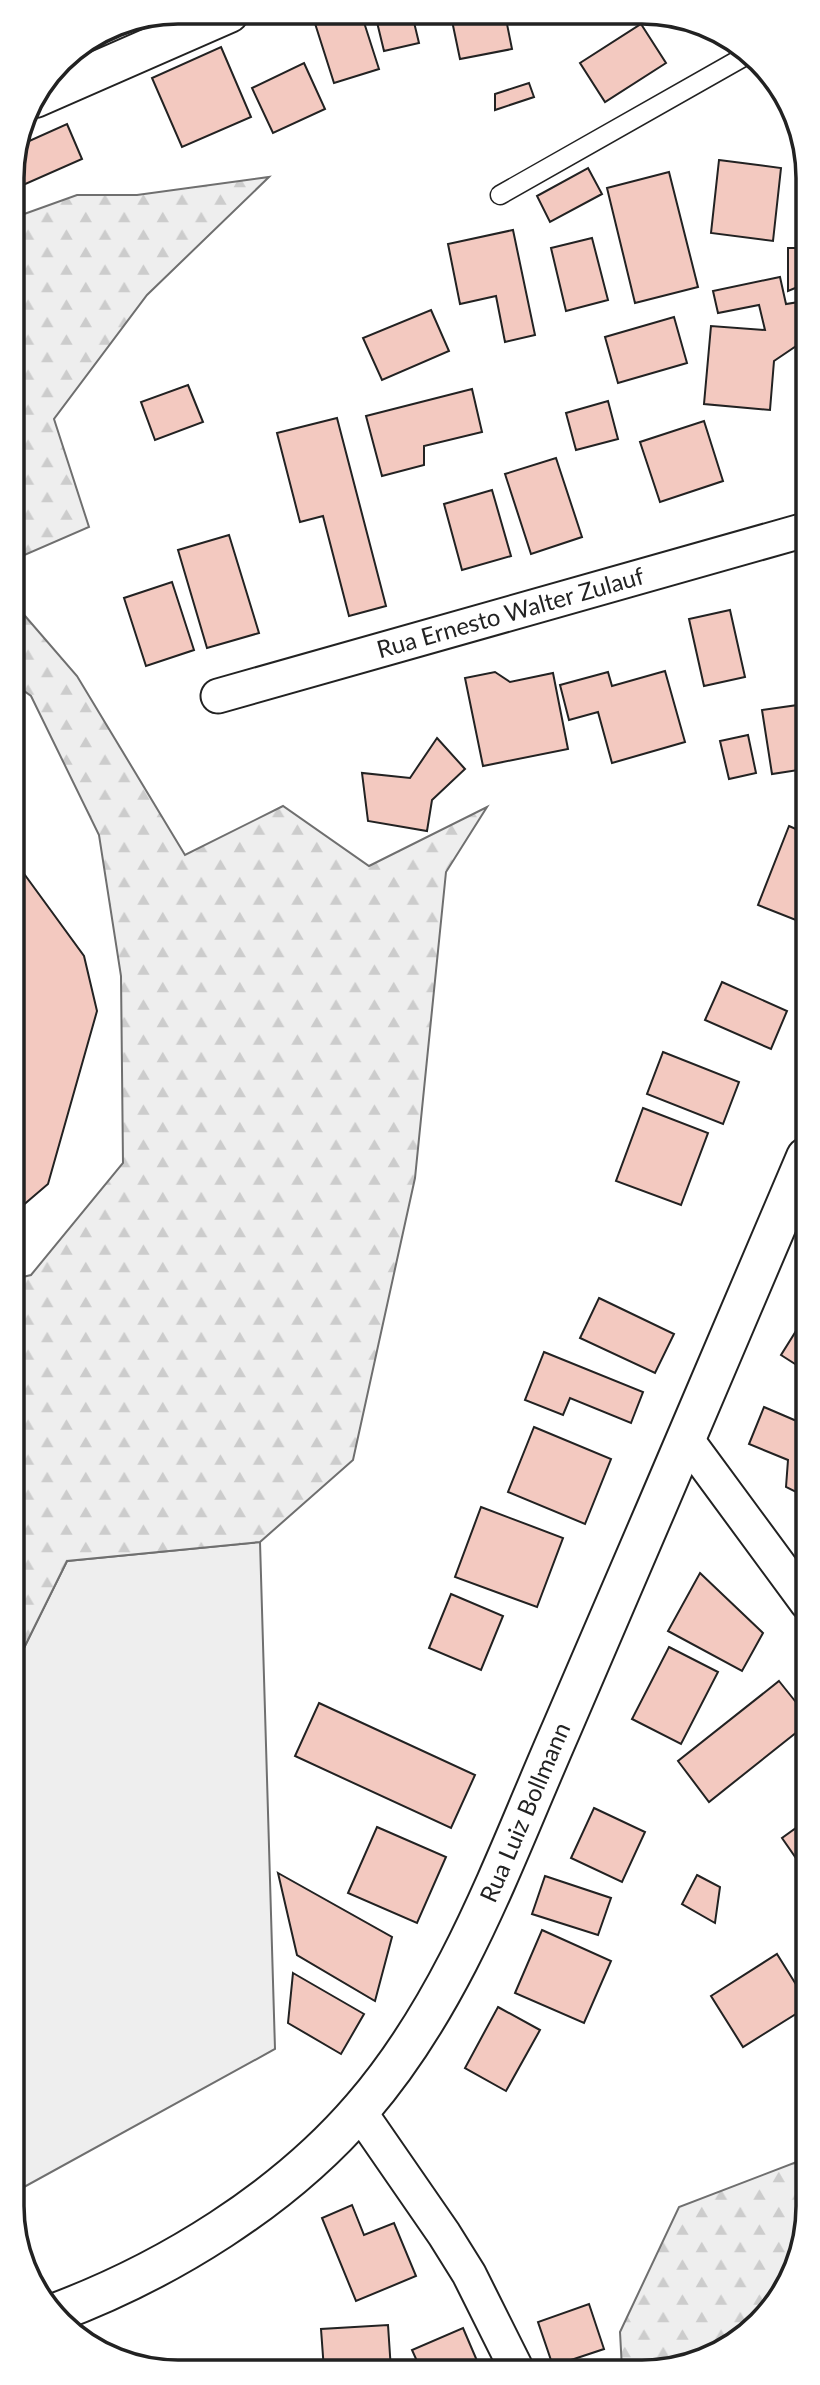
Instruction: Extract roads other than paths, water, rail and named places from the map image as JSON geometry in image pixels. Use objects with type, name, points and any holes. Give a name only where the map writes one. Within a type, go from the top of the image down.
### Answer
[{"type":"main road","points":[[51,91],[204,24]]},
{"type":"main road","name":"Rua Luiz Bollmann","points":[[64,2309],[137,2279],[190,2249],[241,2215],[290,2177],[359,2112],[410,2046],[436,2006],[456,1968],[687,1440],[796,1182]]},
{"type":"street","name":"Rua Ernesto Walter Zulauf","points":[[218,696],[796,533]]},
{"type":"street","points":[[687,1440],[795,1587]]},
{"type":"street","points":[[359,2112],[469,2274],[512,2360]]},
{"type":"lane","points":[[500,195],[739,60]]}]
